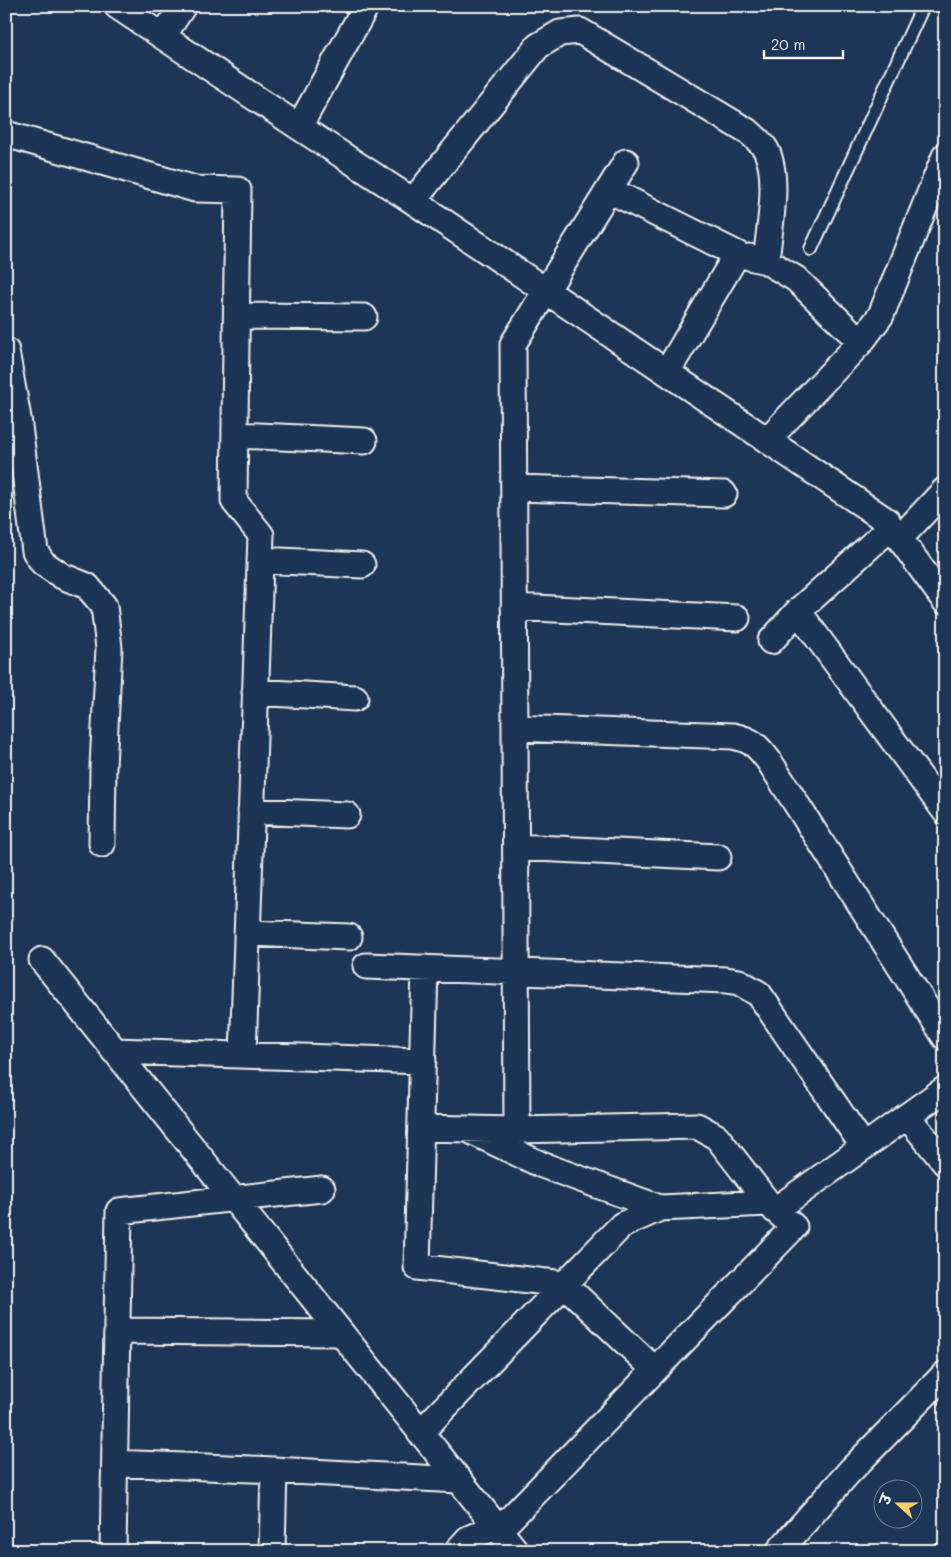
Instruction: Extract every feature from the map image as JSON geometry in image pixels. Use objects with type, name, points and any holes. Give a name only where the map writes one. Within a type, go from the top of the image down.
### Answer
[{"type":"street","points":[[117,6],[413,201],[887,521],[945,600]]},
{"type":"street","points":[[163,36],[183,6]]},
{"type":"street","points":[[299,127],[366,6]]},
{"type":"street","points":[[413,201],[538,46],[560,33],[580,31],[750,133],[766,149],[773,171],[766,261]]},
{"type":"street","points":[[6,134],[195,189],[238,190],[234,501],[261,536],[242,1055]]},
{"type":"street","points":[[768,440],[860,342],[881,315],[945,156]]},
{"type":"street","points":[[517,1130],[513,344],[626,162]]},
{"type":"street","points":[[609,190],[737,254],[766,261],[796,279],[860,342]]},
{"type":"street","points":[[667,372],[737,254]]},
{"type":"street","points":[[237,316],[364,317]]},
{"type":"street","points":[[6,351],[12,418],[35,550],[43,564],[62,576],[86,586],[104,606],[109,648],[103,766],[102,844]]},
{"type":"street","points":[[235,435],[364,441]]},
{"type":"street","points":[[514,488],[724,494]]},
{"type":"street","points":[[770,641],[798,612],[945,490]]},
{"type":"street","points":[[260,560],[362,564]]},
{"type":"street","points":[[514,607],[737,618]]},
{"type":"street","points":[[798,612],[945,812]]},
{"type":"street","points":[[255,692],[355,698]]},
{"type":"street","points":[[515,728],[733,736],[747,739],[757,746],[769,761],[945,1037]]},
{"type":"street","points":[[251,811],[347,815]]},
{"type":"street","points":[[516,847],[718,857]]},
{"type":"street","points":[[247,933],[349,937]]},
{"type":"street","points":[[42,960],[516,1551]]},
{"type":"street","points":[[366,966],[739,982],[759,994],[864,1147]]},
{"type":"street","points":[[425,968],[417,1267],[564,1284],[655,1370]]},
{"type":"street","points":[[114,1051],[423,1061]]},
{"type":"street","points":[[467,1129],[542,1165],[660,1208],[772,1206],[864,1147],[945,1089]]},
{"type":"street","points":[[907,1116],[945,1163]]},
{"type":"street","points":[[421,1128],[517,1130],[697,1126],[717,1137],[772,1206],[794,1227],[508,1521],[468,1538],[457,1551]]},
{"type":"street","points":[[113,1551],[119,1211],[322,1190]]},
{"type":"street","points":[[420,1433],[622,1225],[660,1208]]},
{"type":"street","points":[[117,1332],[340,1332]]},
{"type":"street","points":[[783,1549],[850,1471],[945,1374]]},
{"type":"street","points":[[115,1463],[458,1480]]},
{"type":"street","points":[[272,1551],[274,1470]]},
{"type":"lane","points":[[811,249],[923,6]]}]
